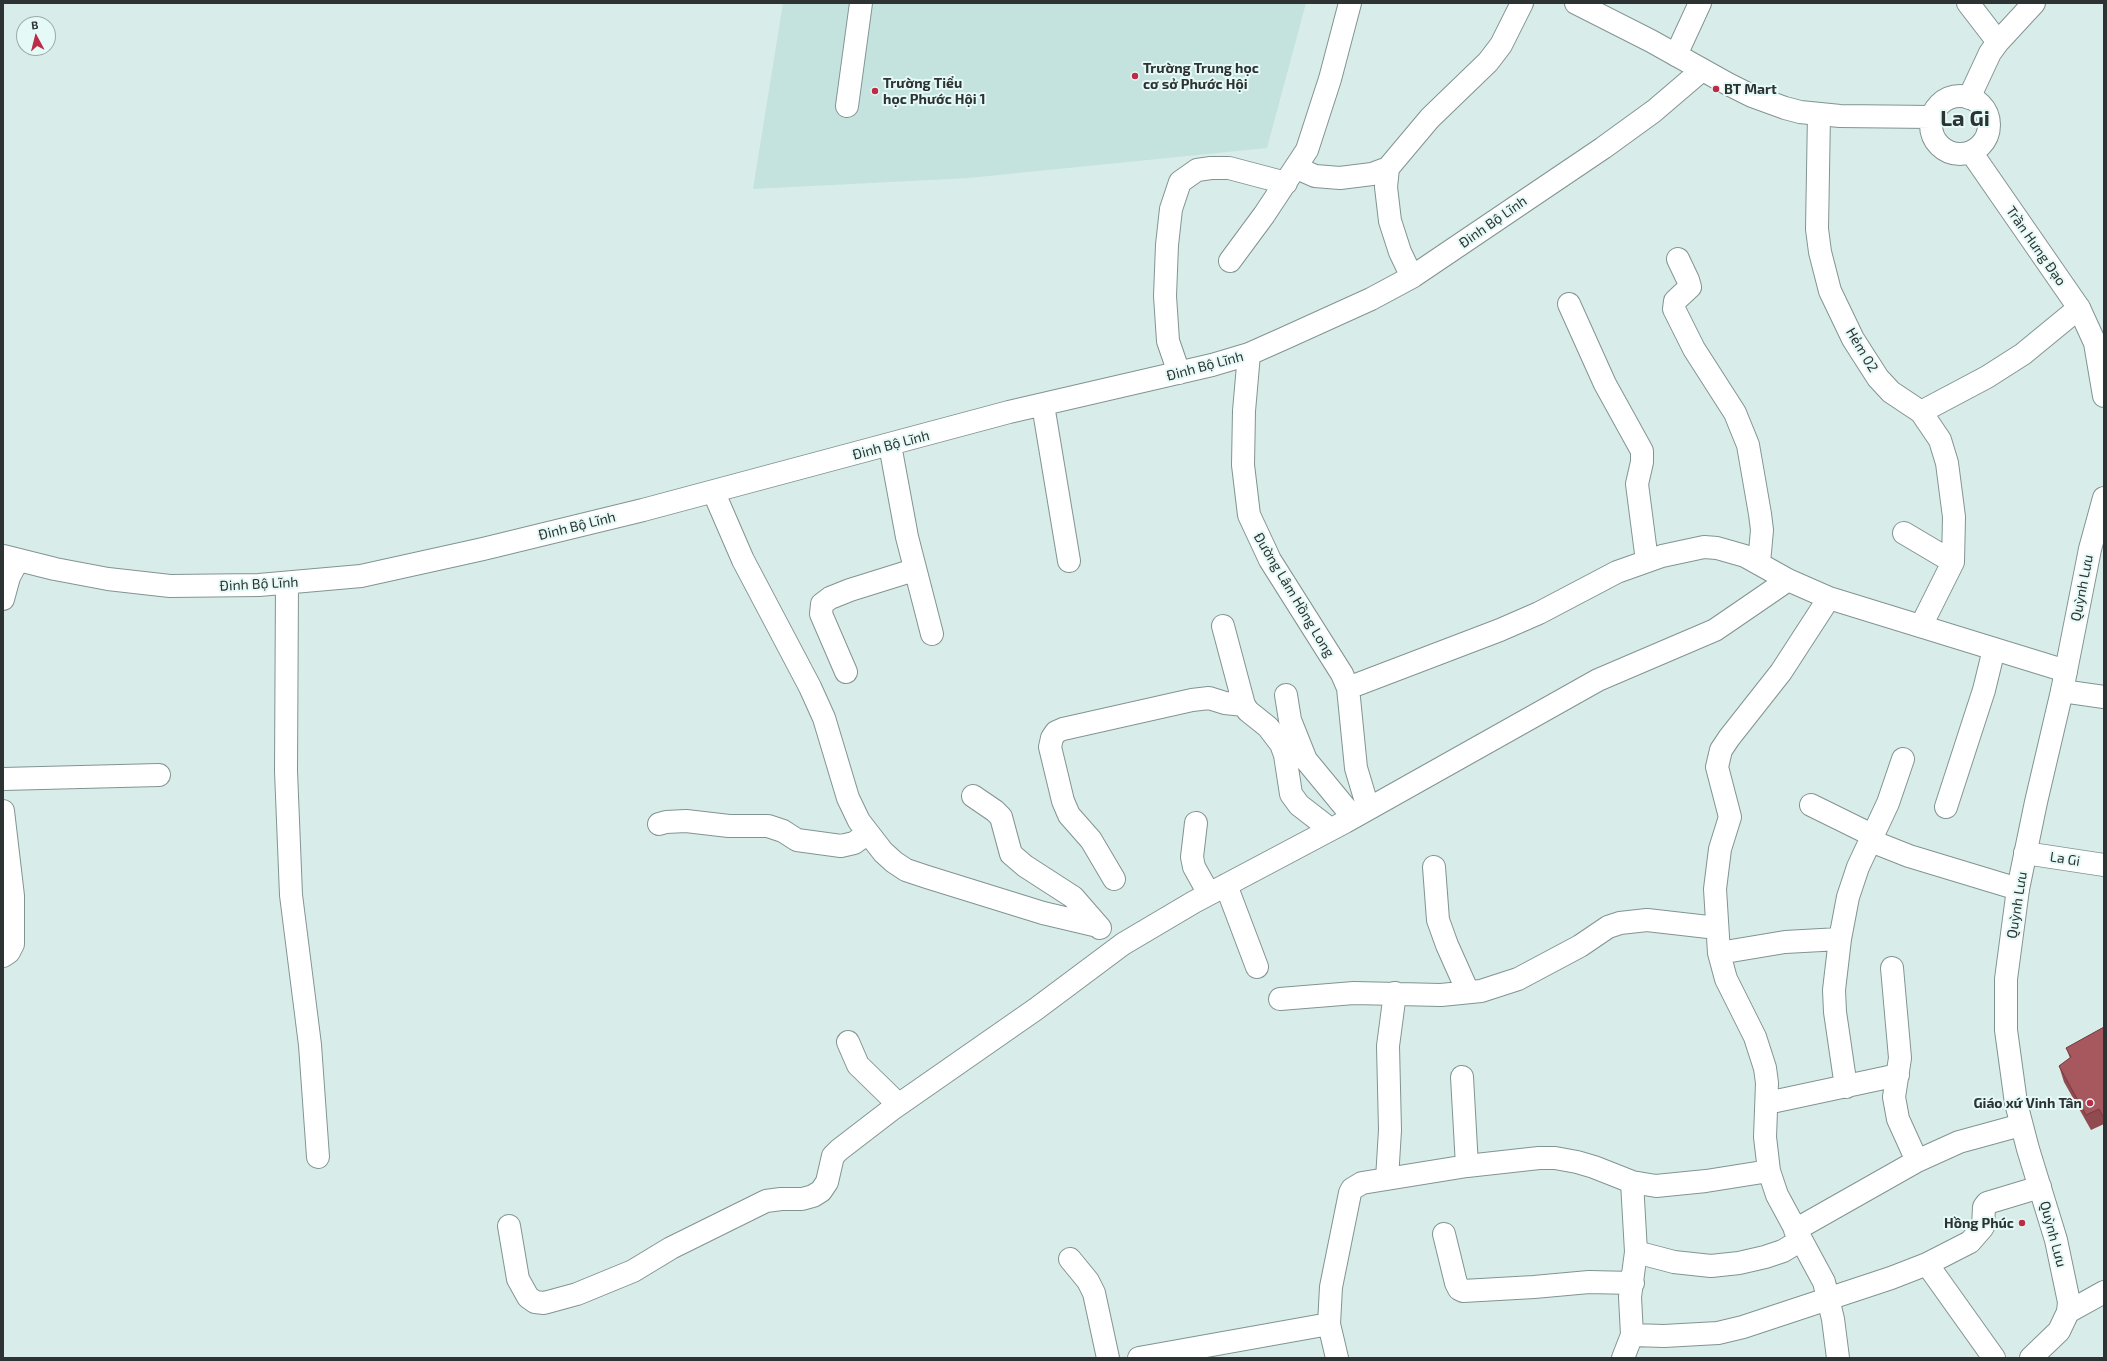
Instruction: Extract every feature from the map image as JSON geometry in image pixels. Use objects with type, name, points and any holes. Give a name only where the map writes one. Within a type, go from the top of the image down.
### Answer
[{"type":"street","points":[[847,106],[861,3]]},
{"type":"street","points":[[1230,261],[1292,175],[1307,150],[1317,125],[1350,3]]},
{"type":"street","points":[[1179,373],[1168,340],[1165,296],[1167,245],[1171,208],[1180,182],[1197,170],[1211,168],[1229,168],[1292,175],[1340,178],[1372,174],[1388,168],[1430,118],[1488,62],[1501,45],[1522,3]]},
{"type":"street","points":[[1576,3],[1598,8],[1702,70],[1769,103],[1800,112],[1819,114],[1932,117]]},
{"type":"street","points":[[1676,55],[1700,3]]},
{"type":"street","points":[[1968,3],[1998,42]]},
{"type":"street","points":[[1969,98],[1987,59],[1998,42],[2034,3]]},
{"type":"street","name":"Đinh Bộ Lĩnh","points":[[10,558],[108,579],[164,585],[214,587],[287,583],[361,576],[714,492],[1043,405],[1179,373],[1249,354],[1371,299],[1412,277],[1603,148],[1654,111],[1702,70]]},
{"type":"street","points":[[1957,96],[1969,98],[1981,105],[1989,120],[1987,137],[1982,145],[1971,152],[1958,155],[1942,149],[1932,134],[1932,117],[1936,109],[1949,98],[1957,96]]},
{"type":"street","name":"Hẻm 02","points":[[1819,114],[1817,229],[1821,259],[1830,291],[1853,339],[1878,378],[1891,392],[1921,412],[1940,440],[1947,463],[1954,517],[1953,562]]},
{"type":"street","name":"Trần Hưng Đạo","points":[[1971,152],[2078,308],[2100,350],[2104,396]]},
{"type":"street","points":[[1388,168],[1386,187],[1390,221],[1400,252],[1412,277]]},
{"type":"street","points":[[1678,260],[1690,287],[1675,301],[1674,309],[1694,349],[1735,413],[1748,445],[1762,530],[1759,563]]},
{"type":"street","points":[[1569,304],[1605,384],[1642,451],[1642,462],[1637,484],[1647,561]]},
{"type":"street","points":[[1921,412],[2005,366],[2047,336],[2078,308]]},
{"type":"street","name":"Đường Lâm Hồng Long","points":[[1249,354],[1244,411],[1243,465],[1249,515],[1270,560],[1329,651],[1348,688],[1361,813]]},
{"type":"street","points":[[1043,405],[1069,561]]},
{"type":"street","points":[[890,445],[914,570],[932,634]]},
{"type":"street","points":[[714,492],[743,560],[810,687],[824,718],[848,798],[868,833],[894,862],[906,870],[1043,913],[1098,926]]},
{"type":"street","name":"Quỳnh Lưu","points":[[2068,1312],[2069,1302],[2064,1270],[2021,1125],[2009,1058],[2005,1006],[2009,952],[2025,853],[2064,681],[2090,549],[2104,498]]},
{"type":"street","points":[[1904,533],[1953,562],[1921,626]]},
{"type":"street","points":[[1348,688],[1500,630],[1617,572],[1662,556],[1704,547],[1730,551],[1759,563],[1788,580],[1829,598],[1994,649],[2064,681],[2104,697]]},
{"type":"street","points":[[3,599],[9,577],[10,558]]},
{"type":"street","points":[[846,672],[823,620],[821,614],[822,604],[830,598],[850,590],[914,570]]},
{"type":"street","points":[[509,1226],[514,1265],[522,1289],[528,1297],[535,1302],[544,1303],[556,1301],[633,1271],[671,1248],[766,1201],[802,1199],[813,1196],[821,1191],[827,1182],[833,1156],[838,1150],[898,1104],[1017,1023],[1122,944],[1218,890],[1361,813],[1598,680],[1715,630],[1788,580]]},
{"type":"street","points":[[287,583],[286,771],[291,895],[310,1045],[318,1157]]},
{"type":"street","points":[[1829,598],[1781,672],[1728,738],[1718,758],[1718,776],[1730,817],[1717,870],[1717,928],[1720,953],[1729,989],[1760,1050],[1767,1083],[1765,1137],[1768,1171],[1777,1195],[1824,1282],[1829,1298],[1838,1358]]},
{"type":"street","points":[[1223,626],[1244,705],[1248,711],[1268,727],[1281,744],[1285,755],[1291,794],[1294,800],[1330,829]]},
{"type":"street","points":[[1946,806],[1984,690],[1994,649]]},
{"type":"street","points":[[1286,695],[1290,720],[1306,760],[1361,813]]},
{"type":"street","points":[[1114,879],[1091,840],[1069,815],[1058,782],[1050,747],[1052,738],[1063,729],[1192,700],[1209,698],[1225,703],[1244,705]]},
{"type":"street","points":[[1846,1087],[1835,1012],[1834,990],[1840,938],[1848,897],[1858,867],[1888,803],[1903,759]]},
{"type":"street","points":[[3,779],[159,775]]},
{"type":"street","points":[[973,796],[1001,817],[1011,854],[1025,866],[1073,897],[1098,926],[1122,944]]},
{"type":"street","points":[[1811,805],[1872,839],[1931,863],[2018,889]]},
{"type":"street","points":[[3,811],[13,896],[13,944],[9,952],[3,956]]},
{"type":"street","points":[[660,824],[666,822],[686,821],[728,826],[768,826],[797,840],[841,846],[854,843],[868,833]]},
{"type":"street","points":[[1196,823],[1192,857],[1194,867],[1218,890],[1257,967]]},
{"type":"street","name":"La Gi","points":[[2025,853],[2104,865]]},
{"type":"street","points":[[1434,867],[1438,920],[1468,992]]},
{"type":"street","points":[[1280,999],[1354,993],[1441,995],[1468,992],[1499,986],[1518,979],[1580,946],[1608,927],[1620,923],[1647,920],[1717,928]]},
{"type":"street","points":[[1720,953],[1785,942],[1840,938]]},
{"type":"street","points":[[1892,968],[1900,1058],[1894,1097],[1898,1119],[1917,1161]]},
{"type":"street","points":[[1387,1179],[1390,1130],[1388,1046],[1395,993]]},
{"type":"street","points":[[848,1042],[858,1065],[898,1104]]},
{"type":"street","points":[[1767,1103],[1898,1075]]},
{"type":"street","points":[[1462,1077],[1467,1166]]},
{"type":"street","points":[[1636,1252],[1674,1262],[1711,1266],[1739,1263],[1765,1257],[1783,1251],[1798,1235],[1917,1161],[1959,1142],[2021,1125]]},
{"type":"street","points":[[1337,1358],[1329,1324],[1331,1287],[1350,1193],[1352,1189],[1362,1183],[1467,1166],[1539,1158],[1555,1158],[1594,1167],[1632,1182],[1656,1186],[1674,1185],[1768,1171]]},
{"type":"street","points":[[1623,1358],[1632,1335],[1630,1309],[1636,1252],[1632,1182]]},
{"type":"street","points":[[1632,1335],[1664,1336],[1718,1333],[1744,1327],[1891,1278],[1927,1264],[1970,1242],[1983,1227],[1984,1207],[1987,1203],[2040,1187]]},
{"type":"street","points":[[1444,1234],[1456,1284],[1458,1289],[1463,1291],[1589,1282],[1632,1283]]},
{"type":"street","points":[[1070,1259],[1088,1281],[1094,1293],[1108,1358]]},
{"type":"street","points":[[1927,1264],[1994,1358]]},
{"type":"street","points":[[2031,1358],[2059,1331],[2068,1312],[2104,1292]]},
{"type":"street","points":[[1139,1358],[1329,1324]]},
{"type":"shaded area","points":[[783,3],[1306,3],[1267,148],[968,178],[753,189]]},
{"type":"building","name":"Giáo xứ Vinh Tân","points":[[2104,1027],[2104,1118],[2099,1109],[2086,1115],[2059,1066],[2071,1057],[2066,1048]]},
{"type":"place","name":"Trường Trung học cơ sở Phước Hội","points":[[1135,76]]},
{"type":"place","name":"BT Mart","points":[[1716,89]]},
{"type":"place","name":"Trường Tiểu học Phước Hội 1","points":[[875,91]]},
{"type":"place","name":"Giáo xứ Vinh Tân","points":[[2090,1103]]},
{"type":"place","name":"Hồng Phúc","points":[[2022,1223]]},
{"type":"district","name":"La Gi","points":[[1965,119]]}]
